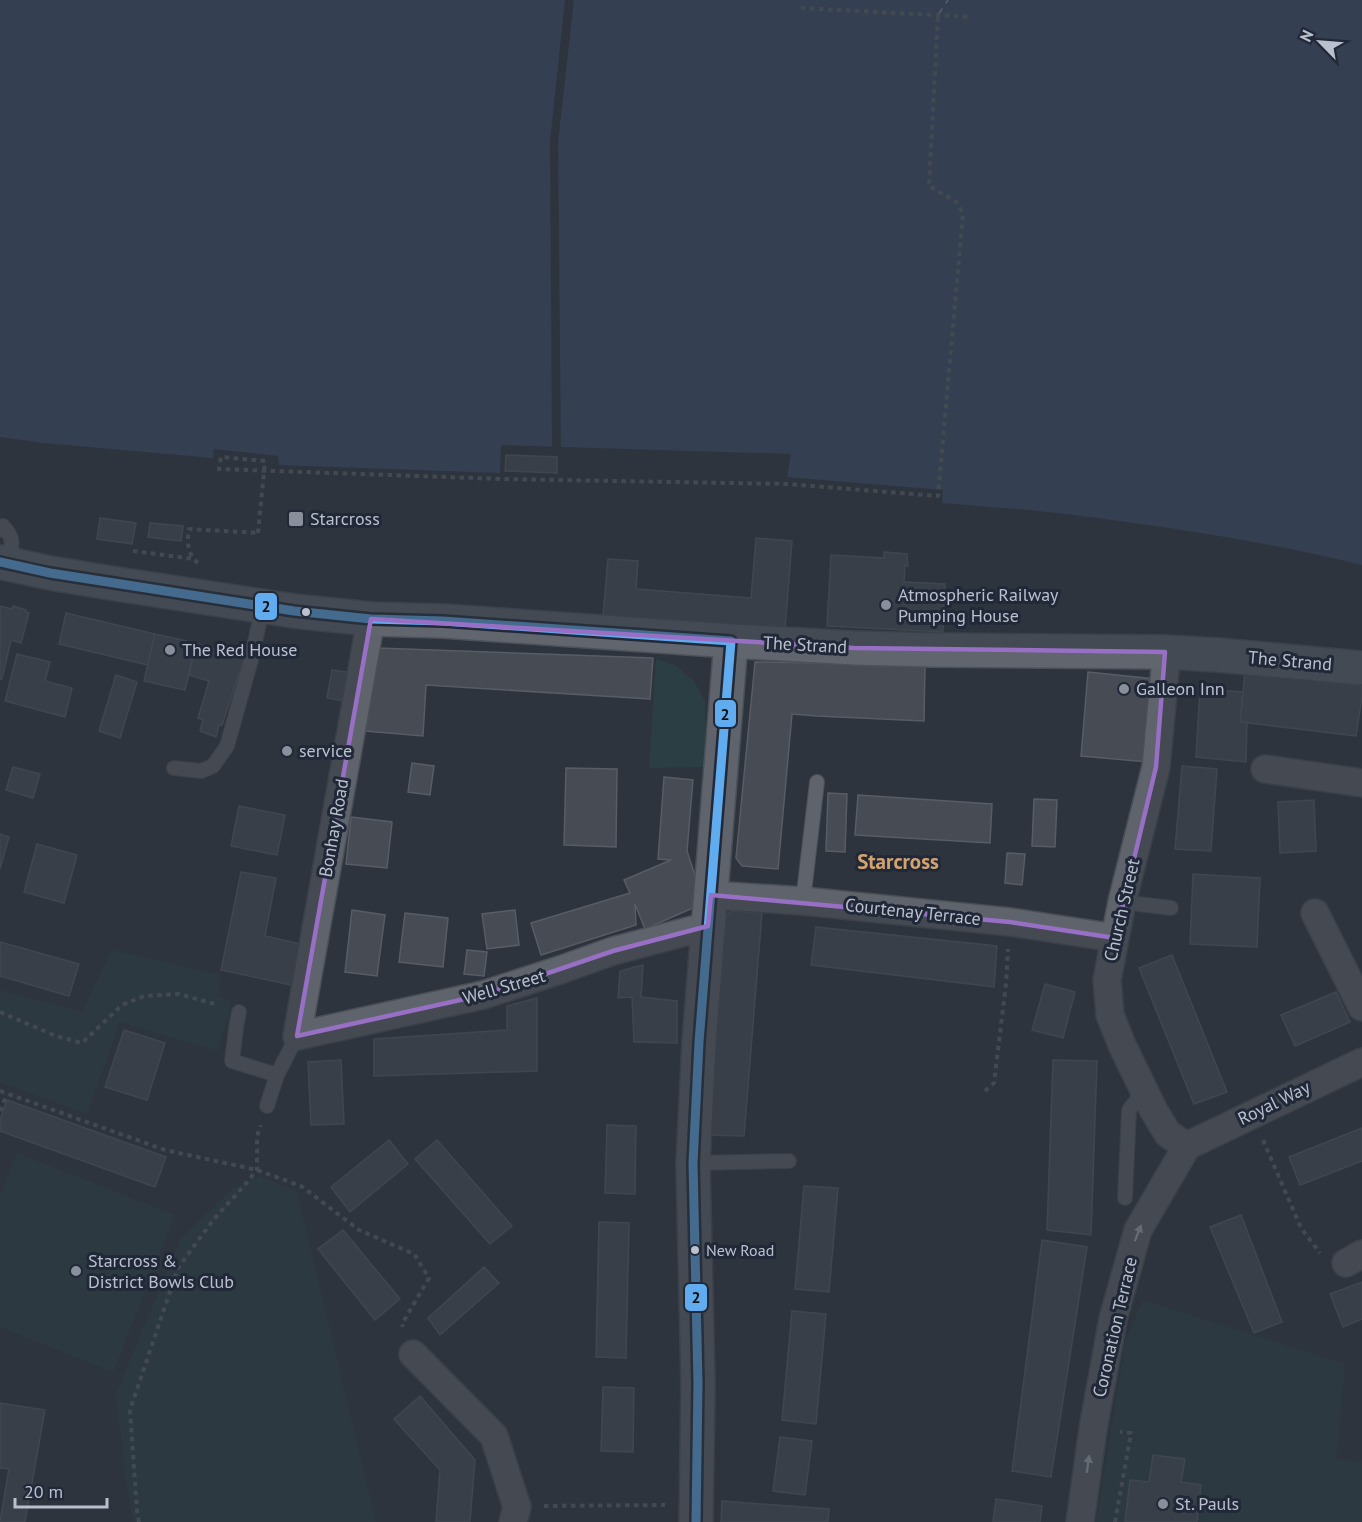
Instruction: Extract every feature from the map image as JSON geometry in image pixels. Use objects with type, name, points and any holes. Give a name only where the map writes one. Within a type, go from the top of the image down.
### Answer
[{"type":"main road","name":"The Strand","points":[[4,563],[50,573],[263,606],[371,619],[443,621],[854,648],[1165,652],[1362,668]]},
{"type":"street","name":"Bonhay Road","points":[[297,1036],[371,619]]},
{"type":"street","points":[[696,1513],[698,1383],[693,1163],[699,1042],[731,641]]},
{"type":"street","name":"Church Street","points":[[1165,652],[1156,767],[1122,902],[1107,980],[1110,1015],[1144,1091],[1168,1134],[1187,1146]]},
{"type":"street","points":[[1265,769],[1362,783]]},
{"type":"street","name":"Courtenay Terrace","points":[[709,911],[802,901],[1010,922],[1115,938]]},
{"type":"street","name":"Well Street","points":[[297,1036],[483,995],[613,951],[709,911]]},
{"type":"street","points":[[1315,913],[1362,1007]]},
{"type":"street","name":"Royal Way","points":[[1187,1146],[1362,1062]]},
{"type":"street","name":"Coronation Terrace","points":[[1080,1522],[1093,1429],[1113,1319],[1138,1230],[1187,1146]]},
{"type":"street","points":[[413,1354],[494,1436],[515,1514]]},
{"type":"lane","points":[[0,530],[3,526],[11,534],[12,539],[4,563]]},
{"type":"lane","points":[[174,768],[201,771],[213,766],[227,746],[251,660],[263,606]]},
{"type":"lane","points":[[802,901],[817,782]]},
{"type":"lane","points":[[1122,902],[1171,908]]},
{"type":"lane","points":[[239,1012],[232,1061],[277,1075]]},
{"type":"lane","points":[[267,1106],[277,1075],[297,1036]]},
{"type":"lane","points":[[1125,1198],[1129,1110],[1144,1091]]},
{"type":"lane","points":[[693,1163],[789,1161]]},
{"type":"path","points":[[801,8],[972,17]]},
{"type":"path","points":[[123,550],[194,559],[187,544],[189,529],[258,533],[266,462],[221,457],[219,469],[502,479],[787,484],[938,496],[963,213],[956,201],[929,186],[938,15]]},
{"type":"path","points":[[985,1091],[994,1083],[1006,984],[1010,922]]},
{"type":"path","points":[[0,1012],[56,1036],[82,1043],[122,1005],[144,996],[180,994],[239,1012]]},
{"type":"path","points":[[0,1091],[165,1150],[257,1170],[301,1186],[359,1230],[414,1254],[429,1278],[402,1324],[413,1354]]},
{"type":"path","points":[[0,1111],[7,1094]]},
{"type":"path","points":[[139,1522],[130,1410],[178,1268],[214,1219],[257,1170],[257,1136],[267,1106]]},
{"type":"path","points":[[1252,1114],[1302,1228],[1322,1256],[1354,1259]]},
{"type":"path","points":[[515,1514],[696,1513]]},
{"type":"highlighted area","points":[[371,619],[854,648],[1165,652],[1156,767],[1115,938],[1010,922],[711,895],[708,926],[613,951],[483,995],[297,1036]]},
{"type":"shaded area","points":[[656,659],[675,665],[694,681],[705,701],[705,767],[649,768]]},
{"type":"shaded area","points":[[112,950],[220,975],[218,996],[232,1001],[218,1051],[120,1022],[87,1114],[0,1082],[0,990],[82,1012]]},
{"type":"shaded area","name":"Starcross & District Bowls Club","points":[[17,1153],[175,1215],[113,1372],[0,1327],[0,1196]]},
{"type":"shaded area","points":[[259,1176],[297,1192],[376,1522],[133,1522],[116,1394],[181,1238],[233,1188]]},
{"type":"shaded area","name":"St. Pauls","points":[[1143,1300],[1345,1364],[1336,1458],[1362,1463],[1362,1522],[1096,1522],[1126,1339]]},
{"type":"water","points":[[0,0],[1362,0],[1362,565],[1255,542],[1146,525],[1041,511],[942,503],[943,490],[787,477],[791,454],[501,445],[500,473],[279,465],[278,456],[214,449],[213,458],[0,437]]},
{"type":"pier","points":[[565,0],[574,0],[558,142],[561,450],[552,450],[550,141]]},
{"type":"building","points":[[506,455],[557,457],[557,473],[505,471]]},
{"type":"building","points":[[100,518],[136,523],[132,544],[97,539]]},
{"type":"building","points":[[150,523],[183,526],[181,541],[148,537]]},
{"type":"building","points":[[756,538],[792,541],[785,629],[603,615],[608,559],[638,561],[636,589],[751,598]]},
{"type":"building","name":"Atmospheric Railway Pumping House","points":[[884,552],[907,554],[908,566],[905,565],[904,582],[945,584],[943,632],[827,626],[831,555],[884,558]]},
{"type":"building","points":[[0,606],[12,609],[13,606],[29,613],[21,643],[11,640],[2,679],[0,679]]},
{"type":"building","points":[[66,613],[155,634],[148,665],[59,644]]},
{"type":"building","points":[[155,634],[196,643],[185,690],[144,681]]},
{"type":"building","points":[[196,643],[244,658],[216,737],[200,731],[203,720],[198,718],[209,681],[189,675]]},
{"type":"building","points":[[377,648],[653,658],[650,699],[426,685],[423,736],[365,731]]},
{"type":"building","points":[[17,654],[50,662],[45,681],[72,688],[65,717],[5,701]]},
{"type":"building","points":[[755,662],[925,665],[924,721],[792,714],[778,869],[742,866],[736,858]]},
{"type":"building","points":[[332,670],[353,673],[349,702],[327,698]]},
{"type":"building","points":[[1088,672],[1155,679],[1148,762],[1081,756]]},
{"type":"building","points":[[1245,672],[1362,686],[1356,736],[1240,722]]},
{"type":"building","points":[[116,675],[137,682],[120,738],[99,731]]},
{"type":"building","points":[[1200,689],[1243,692],[1240,722],[1247,722],[1246,762],[1196,757]]},
{"type":"building","points":[[412,763],[434,766],[430,795],[408,792]]},
{"type":"building","points":[[1182,766],[1217,769],[1211,851],[1175,849]]},
{"type":"building","points":[[13,767],[40,774],[33,798],[6,790]]},
{"type":"building","points":[[566,768],[617,769],[616,847],[564,845]]},
{"type":"building","points":[[664,777],[693,780],[687,851],[704,903],[645,929],[635,904],[636,925],[541,955],[531,923],[630,893],[624,880],[671,860],[658,859]]},
{"type":"building","points":[[828,793],[847,794],[845,852],[826,851]]},
{"type":"building","points":[[858,795],[992,804],[990,843],[855,835]]},
{"type":"building","points":[[1034,799],[1057,800],[1055,847],[1032,846]]},
{"type":"building","points":[[1314,800],[1316,851],[1280,853],[1278,802]]},
{"type":"building","points":[[239,806],[285,815],[277,855],[231,846]]},
{"type":"building","points":[[351,817],[392,822],[387,868],[346,864]]},
{"type":"building","points":[[0,834],[9,837],[0,869]]},
{"type":"building","points":[[37,844],[77,855],[64,903],[24,892]]},
{"type":"building","points":[[1007,853],[1025,854],[1022,885],[1005,883]]},
{"type":"building","points":[[241,872],[276,878],[265,936],[305,945],[296,986],[221,970]]},
{"type":"building","points":[[1193,874],[1260,878],[1257,947],[1190,944]]},
{"type":"building","points":[[352,910],[385,915],[377,976],[345,972]]},
{"type":"building","points":[[515,910],[519,945],[487,949],[482,914]]},
{"type":"building","points":[[731,911],[762,913],[744,1136],[710,1135],[709,1055],[724,919]]},
{"type":"building","points":[[405,913],[448,918],[443,967],[399,962]]},
{"type":"building","points":[[816,927],[997,946],[994,987],[811,965]]},
{"type":"building","points":[[0,942],[79,964],[69,996],[0,976]]},
{"type":"building","points":[[467,950],[487,952],[484,976],[464,974]]},
{"type":"building","points":[[1172,955],[1227,1092],[1194,1104],[1139,968]]},
{"type":"building","points":[[643,965],[641,997],[677,1001],[677,1043],[634,1042],[632,997],[618,998],[620,971]]},
{"type":"building","points":[[1045,984],[1075,992],[1063,1038],[1032,1030]]},
{"type":"building","points":[[1336,992],[1350,1022],[1295,1046],[1281,1015]]},
{"type":"building","points":[[537,998],[537,1071],[374,1076],[374,1039],[507,1030],[507,1006]]},
{"type":"building","points":[[124,1030],[165,1043],[147,1100],[105,1087]]},
{"type":"building","points":[[341,1060],[344,1124],[311,1125],[308,1062]]},
{"type":"building","points":[[1053,1060],[1097,1061],[1091,1235],[1047,1230]]},
{"type":"building","points":[[7,1100],[166,1157],[155,1187],[0,1131],[0,1120]]},
{"type":"building","points":[[607,1125],[636,1126],[635,1194],[605,1193]]},
{"type":"building","points":[[1362,1128],[1362,1161],[1300,1185],[1289,1157]]},
{"type":"building","points":[[389,1140],[408,1164],[350,1212],[331,1187]]},
{"type":"building","points":[[437,1140],[512,1226],[490,1244],[415,1159]]},
{"type":"building","points":[[804,1186],[838,1188],[829,1292],[795,1289]]},
{"type":"building","points":[[1241,1215],[1282,1322],[1254,1333],[1210,1227]]},
{"type":"building","points":[[599,1222],[629,1223],[626,1358],[596,1357]]},
{"type":"building","points":[[343,1230],[400,1299],[375,1320],[318,1249]]},
{"type":"building","points":[[1042,1240],[1087,1247],[1051,1477],[1012,1471]]},
{"type":"building","points":[[484,1267],[499,1283],[440,1335],[428,1318]]},
{"type":"building","points":[[1362,1282],[1362,1319],[1343,1327],[1330,1294]]},
{"type":"building","points":[[792,1311],[826,1314],[816,1424],[782,1420]]},
{"type":"building","points":[[603,1387],[634,1388],[633,1452],[601,1451]]},
{"type":"building","points":[[420,1396],[475,1460],[470,1522],[436,1522],[440,1470],[394,1419]]},
{"type":"building","points":[[0,1403],[45,1410],[25,1522],[0,1522],[9,1469],[0,1468]]},
{"type":"building","points":[[780,1437],[812,1441],[805,1495],[773,1491]]},
{"type":"building","name":"St. Pauls","points":[[1153,1455],[1185,1459],[1181,1482],[1201,1485],[1197,1522],[1125,1522],[1130,1480],[1149,1482]]},
{"type":"building","points":[[996,1499],[1042,1506],[1040,1522],[993,1522]]},
{"type":"building","points":[[722,1501],[829,1509],[828,1522],[721,1522]]},
{"type":"ferry route","points":[[938,15],[948,0]]},
{"type":"transit line","name":"2","points":[[0,562],[50,573],[294,611],[371,619],[443,621],[731,641],[699,1042],[693,1163],[698,1383],[696,1522]]},
{"type":"place","name":"Starcross","points":[[296,519]]},
{"type":"place","name":"Atmospheric Railway Pumping House","points":[[886,605]]},
{"type":"place","name":"The Red House","points":[[170,650]]},
{"type":"place","name":"Galleon Inn","points":[[1124,689]]},
{"type":"place","name":"service","points":[[287,751]]},
{"type":"place","name":"New Road","points":[[695,1250]]},
{"type":"place","name":"Starcross & District Bowls Club","points":[[76,1271]]},
{"type":"place","name":"St. Pauls","points":[[1163,1504]]},
{"type":"district","name":"Starcross","points":[[898,862]]}]
